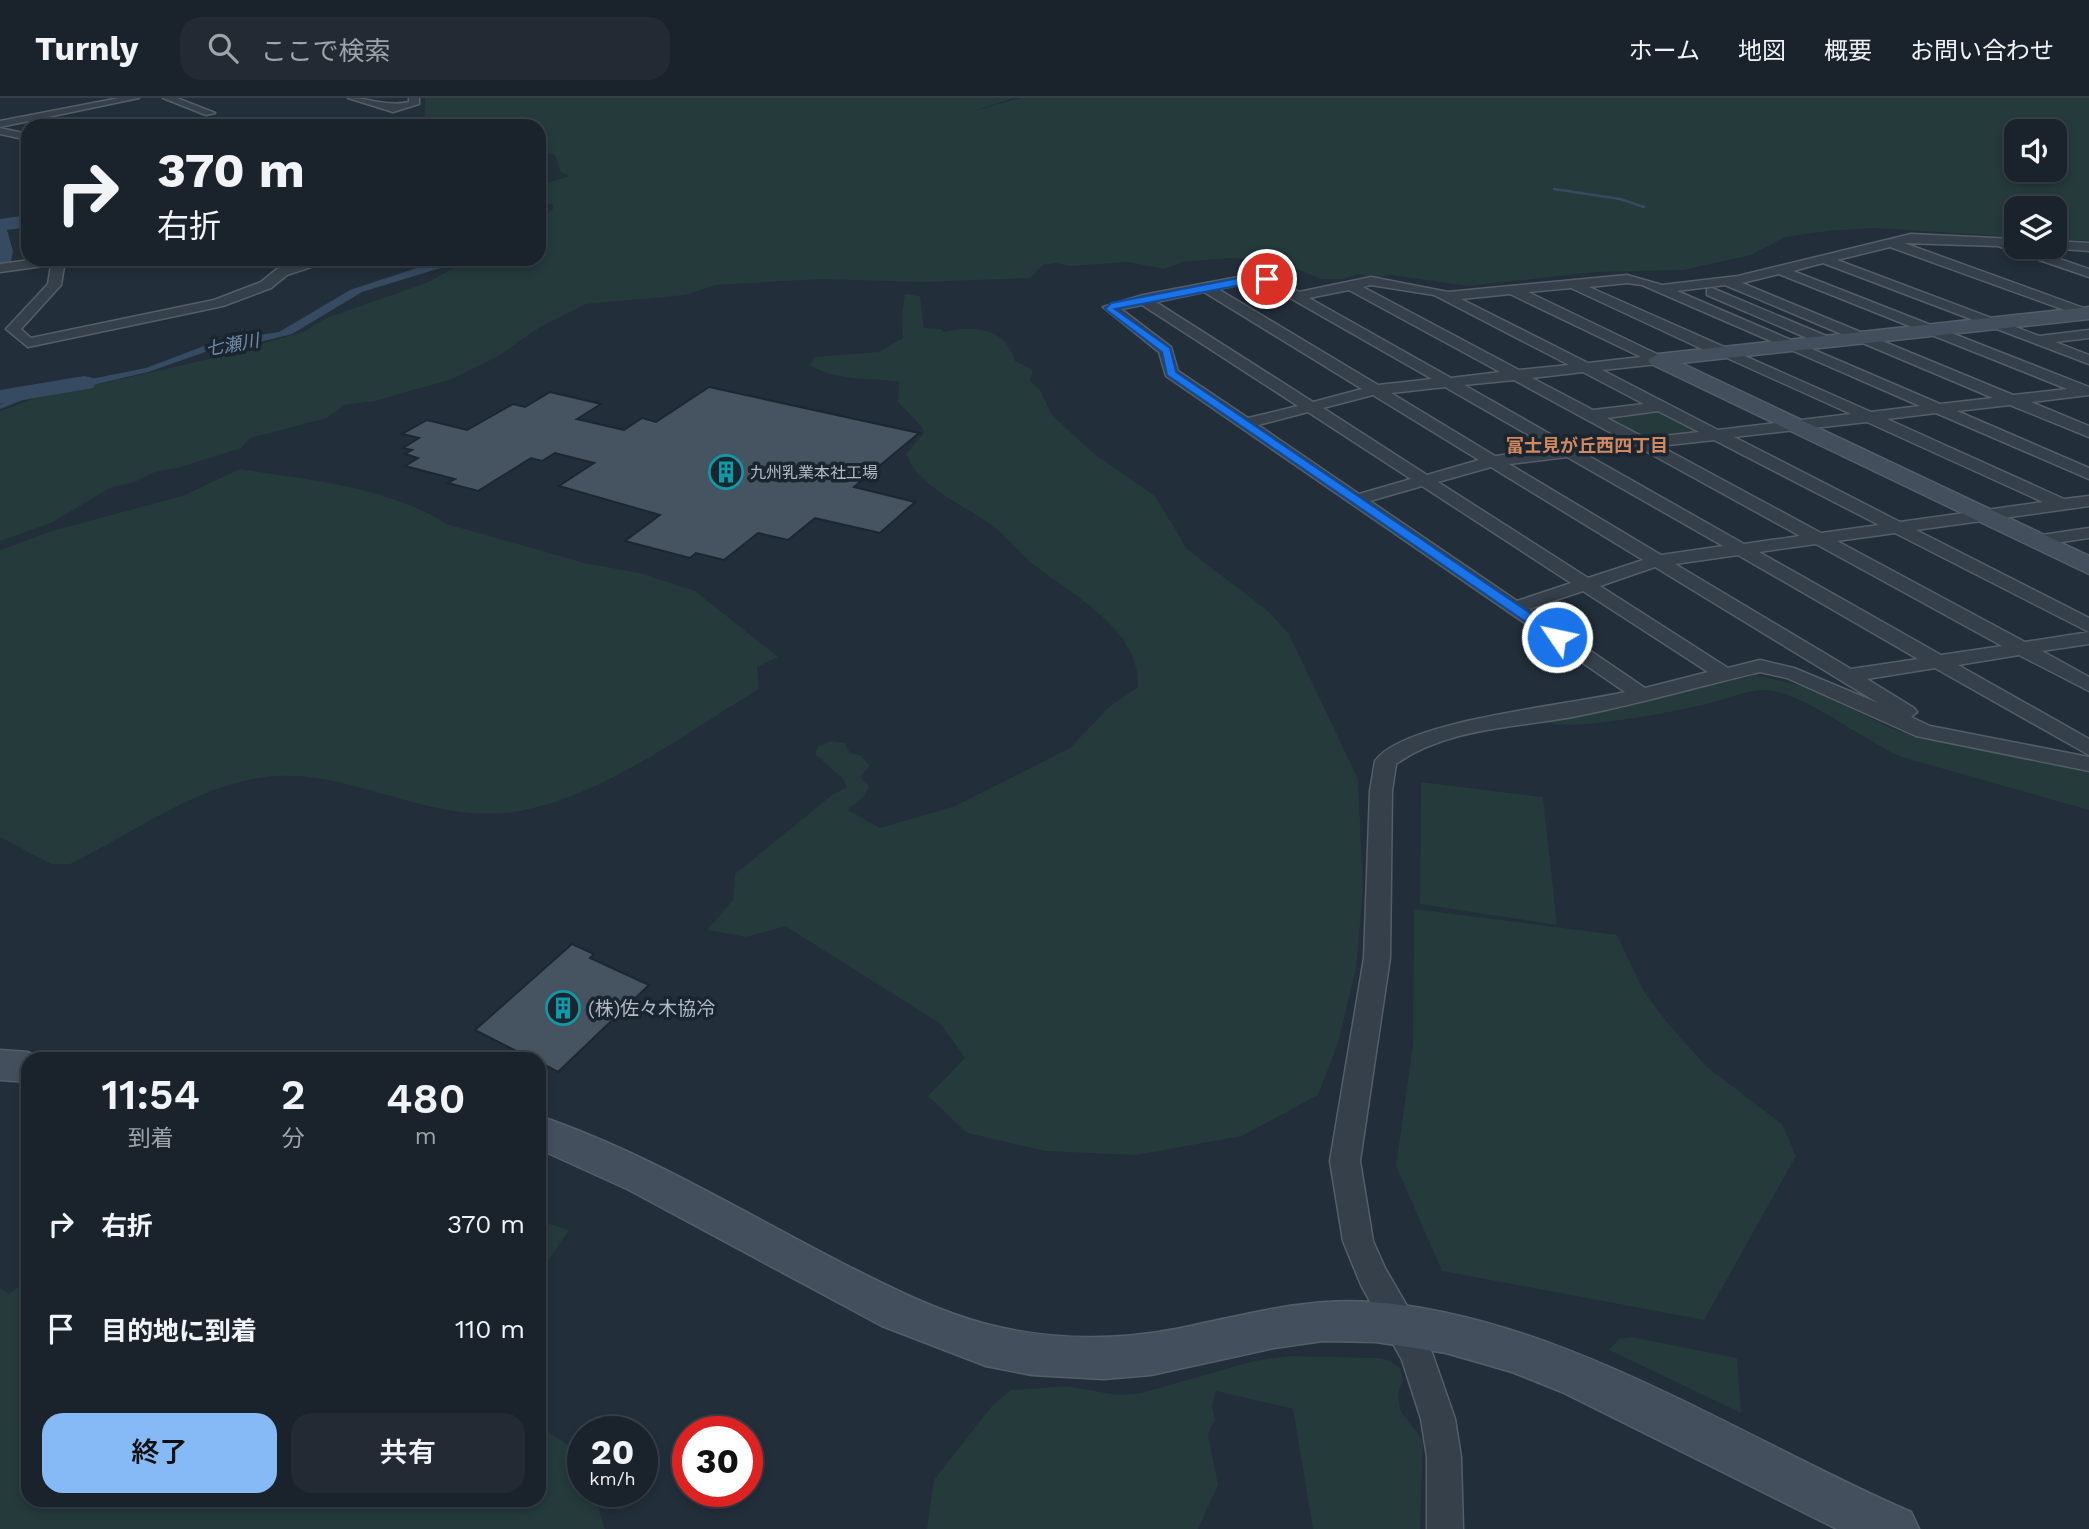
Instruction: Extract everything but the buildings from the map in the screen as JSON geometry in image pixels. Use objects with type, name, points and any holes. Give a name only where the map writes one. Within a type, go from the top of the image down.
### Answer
[{"type":"street","points":[[26,119],[134,98]]},
{"type":"street","points":[[168,98],[210,113]]},
{"type":"street","points":[[353,98],[393,109],[414,104],[414,98]]},
{"type":"street","points":[[0,124],[21,120]]},
{"type":"street","points":[[0,131],[21,136]]},
{"type":"street","points":[[1916,238],[2027,277]]},
{"type":"street","points":[[1660,289],[1728,282],[1916,238],[2004,242]]},
{"type":"street","points":[[1999,242],[2089,273]]},
{"type":"street","points":[[1891,243],[2087,318]]},
{"type":"street","points":[[2067,246],[2086,248]]},
{"type":"street","points":[[1868,249],[2054,317]]},
{"type":"street","points":[[1844,254],[2019,320]]},
{"type":"street","points":[[1824,259],[2089,360]]},
{"type":"street","points":[[1803,264],[1962,327]]},
{"type":"street","points":[[0,268],[21,266]]},
{"type":"street","points":[[58,266],[54,285],[13,329],[28,343],[218,303],[266,285],[282,272],[304,266]]},
{"type":"street","points":[[1780,270],[2088,392]]},
{"type":"street","points":[[1756,276],[1820,302]]},
{"type":"street","points":[[1642,695],[1171,373],[1166,351],[1110,309],[1115,304],[1259,277],[1298,296],[2089,748]]},
{"type":"street","points":[[1447,296],[1627,279],[1660,289],[2089,474]]},
{"type":"street","points":[[1298,296],[1377,281],[1427,289],[1447,296],[2089,626]]},
{"type":"street","points":[[1728,282],[1867,330],[2012,400],[2089,432]]},
{"type":"street","points":[[1573,284],[2063,505]]},
{"type":"street","points":[[1350,285],[2089,685]]},
{"type":"street","points":[[1696,285],[1826,341]]},
{"type":"street","points":[[1205,287],[1949,737]]},
{"type":"street","points":[[1512,290],[2089,566]]},
{"type":"street","points":[[1143,299],[1724,674]]},
{"type":"street","points":[[1245,424],[1375,390],[1826,341],[1867,330],[1898,334],[2054,317],[2087,318]]},
{"type":"street","points":[[2037,340],[2089,334]]},
{"type":"street","points":[[1356,500],[1493,461],[2088,392]]},
{"type":"street","points":[[1590,415],[1663,406]]},
{"type":"street","points":[[1514,608],[1657,561],[2089,501]]},
{"type":"street","points":[[2035,541],[2089,533]]},
{"type":"street","points":[[1848,676],[2089,638]]},
{"type":"street","points":[[1445,1529],[1444,1457],[1438,1419],[1417,1355],[1372,1275],[1358,1241],[1345,1161],[1377,958],[1383,769],[1386,761],[1399,750],[1428,737],[1642,695],[1760,666],[1786,671],[1899,722],[1949,737],[2089,764]]},
{"type":"street","points":[[0,1065],[21,1066]]},
{"type":"street","points":[[546,1135],[612,1163],[902,1314],[959,1337],[1014,1351],[1052,1356],[1119,1356],[1177,1349],[1254,1329],[1343,1320],[1400,1325],[1469,1336],[1556,1366],[1626,1398],[1829,1503],[1894,1529]]},
{"type":"green space","points":[[425,98],[1013,98],[974,111],[1020,98],[2089,98],[2089,241],[2067,240],[2067,196],[2004,196],[2004,236],[1874,228],[1828,231],[1785,237],[1751,255],[1684,270],[1597,272],[1468,286],[1391,275],[1376,278],[1357,274],[1344,279],[1321,279],[1295,268],[1250,259],[1228,258],[1183,262],[1164,269],[1127,262],[1071,266],[1056,263],[1043,265],[1030,278],[922,282],[821,279],[715,285],[686,295],[586,304],[540,327],[497,357],[452,379],[375,401],[344,405],[327,418],[250,438],[241,448],[178,468],[157,471],[135,482],[110,488],[51,523],[0,541],[0,411],[33,399],[201,361],[303,332],[326,318],[429,282],[456,266],[546,266],[546,214],[553,209],[553,205],[546,202],[546,184],[570,176],[561,172],[555,155],[546,153],[546,119],[424,119]]},
{"type":"green space","points":[[905,294],[920,296],[924,328],[941,329],[944,332],[977,329],[996,335],[1004,341],[1015,361],[1033,370],[1030,381],[1040,390],[1052,415],[1093,453],[1155,496],[1187,549],[1268,611],[1289,634],[1358,779],[1363,890],[1356,969],[1338,1043],[1318,1095],[1242,1136],[1136,1155],[1045,1151],[967,1133],[928,1096],[965,1058],[941,1024],[785,926],[747,937],[707,930],[733,900],[735,874],[832,795],[847,787],[843,779],[815,754],[818,746],[833,741],[845,743],[850,753],[860,755],[870,766],[860,777],[869,786],[864,796],[848,810],[880,828],[955,806],[1070,748],[1109,707],[1138,687],[1136,666],[1128,647],[1100,614],[1030,562],[993,526],[930,485],[912,466],[906,454],[924,433],[921,426],[898,402],[899,382],[842,377],[810,365],[815,357],[878,352],[903,338]]},
{"type":"green space","points":[[1661,411],[1703,432],[1648,440],[1604,417]]},
{"type":"green space","points":[[240,469],[347,486],[399,501],[447,524],[584,563],[640,573],[695,591],[778,657],[757,667],[759,689],[610,779],[546,805],[514,812],[464,812],[316,778],[282,776],[249,780],[187,801],[70,864],[51,864],[0,837],[0,550],[52,531],[182,496]]},
{"type":"green space","points":[[1756,675],[1811,688],[1890,728],[1916,737],[2089,773],[2089,810],[1901,757],[1812,706],[1776,691],[1749,692],[1625,720],[1575,725],[1546,721],[1577,717]]},
{"type":"green space","points":[[1421,782],[1543,797],[1557,925],[1420,904]]},
{"type":"green space","points":[[1414,909],[1617,935],[1644,992],[1670,1026],[1707,1067],[1782,1124],[1796,1156],[1704,1320],[1442,1271],[1396,1166],[1413,1044]]},
{"type":"green space","points":[[546,1223],[569,1230],[546,1264]]},
{"type":"green space","points":[[21,1285],[21,1507],[546,1507],[546,1431],[567,1444],[567,1507],[598,1507],[605,1529],[0,1529],[0,1287],[9,1294]]},
{"type":"green space","points":[[1631,1337],[1737,1358],[1741,1413],[1609,1350],[1619,1339]]},
{"type":"green space","points":[[1291,1356],[1377,1358],[1390,1361],[1400,1368],[1403,1380],[1398,1393],[1400,1410],[1423,1441],[1420,1529],[1313,1529],[1293,1409],[1216,1391],[1212,1406],[1215,1420],[1208,1434],[1218,1485],[1198,1529],[927,1529],[934,1480],[991,1407],[1011,1390],[1067,1386],[1117,1395],[1141,1393],[1254,1361]]},
{"type":"water","points":[[423,266],[447,266],[362,292],[292,334],[248,345],[211,350],[148,372],[80,388],[71,386],[33,396],[0,409],[0,405],[41,389],[146,368],[212,343],[279,332],[350,290]]},
{"type":"waterway","points":[[1554,189],[1620,199],[1644,207]]},
{"type":"waterway","name":"七瀬川","points":[[0,225],[21,222]]},
{"type":"waterway","points":[[0,234],[3,251],[0,267]]},
{"type":"waterway","name":"七瀬川","points":[[0,397],[84,383]]},
{"type":"place","name":"九州乳業本社工場","points":[[726,472]]},
{"type":"place","name":"(株)佐々木協冷","points":[[563,1008]]},
{"type":"district","name":"富士見が丘西四丁目","points":[[1587,446]]},
{"type":"route","points":[[1267,279],[1259,277],[1111,305],[1110,309],[1166,351],[1171,373],[1557,637]]}]
